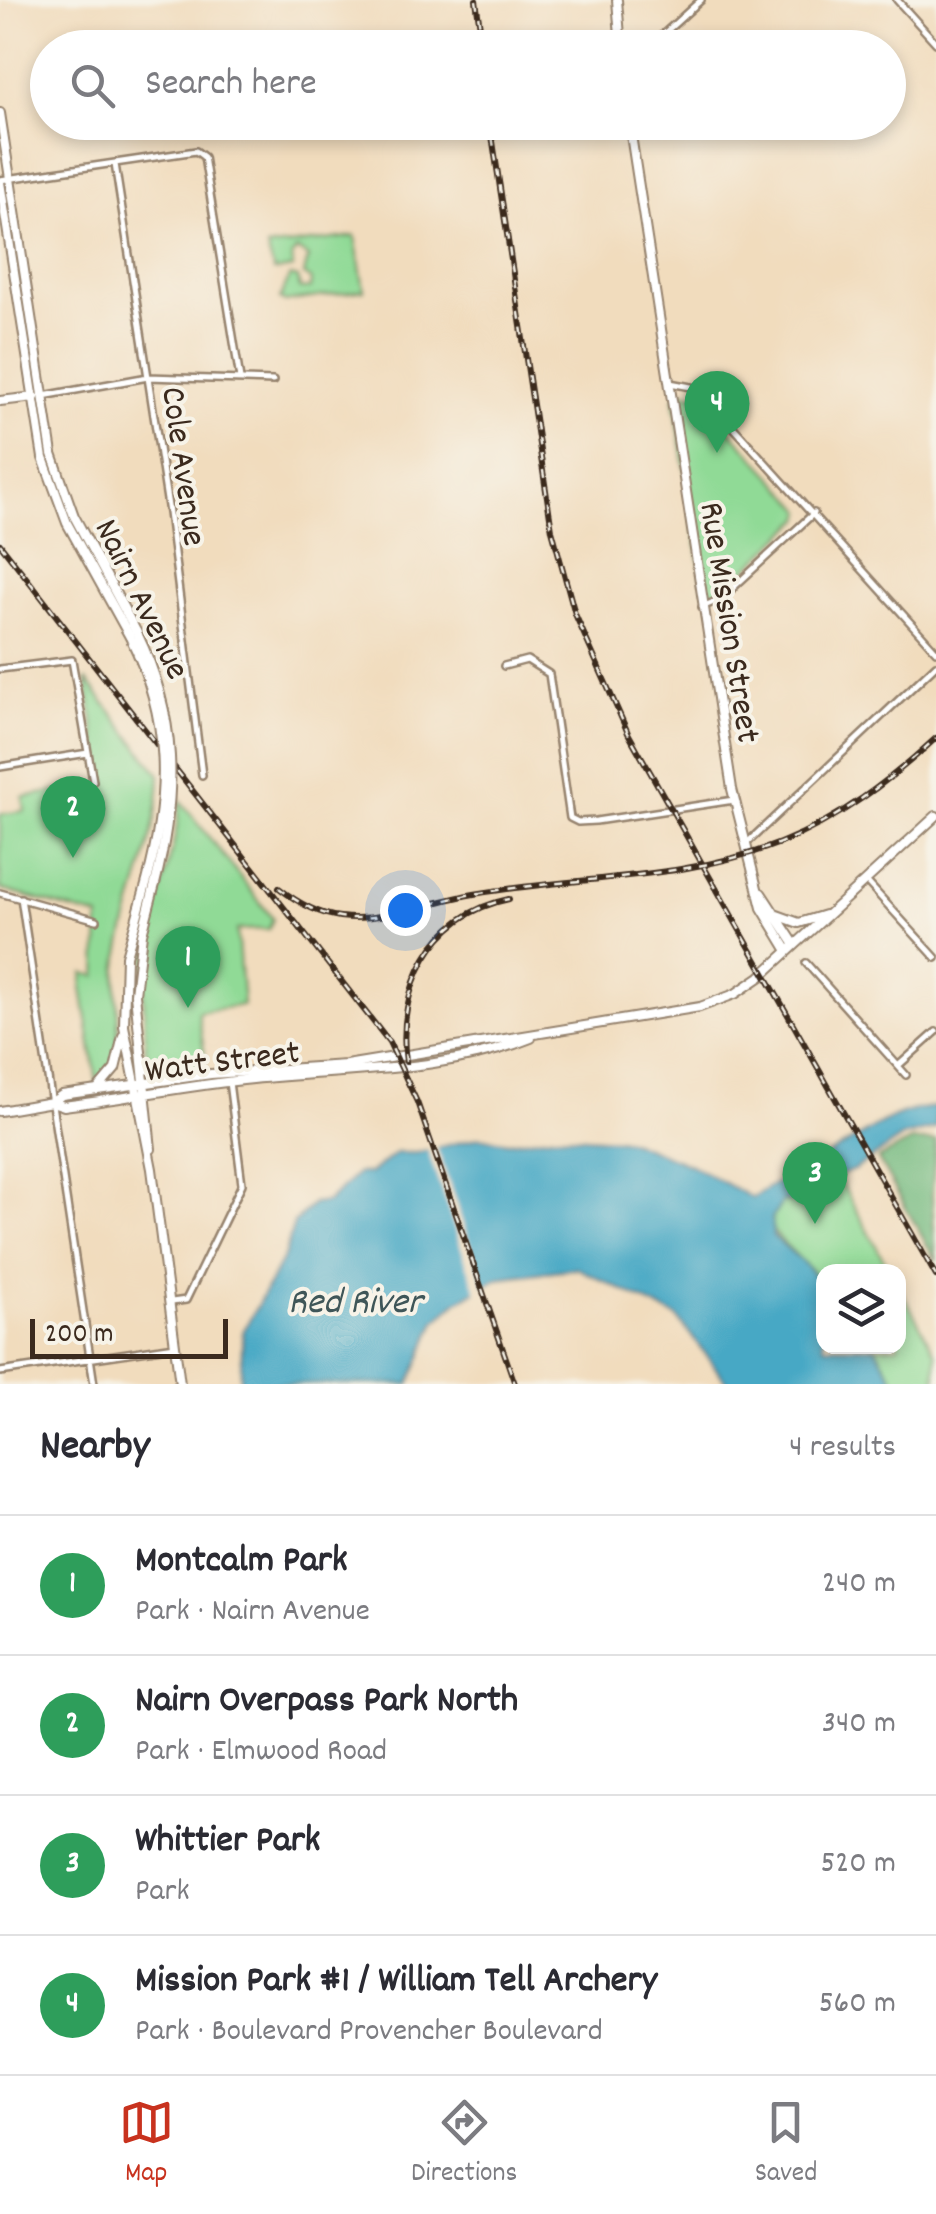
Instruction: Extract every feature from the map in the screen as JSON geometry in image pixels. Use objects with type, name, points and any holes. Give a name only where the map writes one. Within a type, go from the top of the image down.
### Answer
[{"type":"main road","points":[[617,0],[620,30]]},
{"type":"main road","name":"Nairn Avenue","points":[[0,114],[11,257],[43,458],[56,499],[133,635]]},
{"type":"main road","name":"Rue Mission Street","points":[[632,140],[701,608],[734,800],[766,918],[792,948]]},
{"type":"main road","name":"Nairn Avenue","points":[[3,180],[22,258],[43,396],[64,493],[133,635],[153,691],[165,755],[164,806],[136,974],[139,1051],[180,1384]]},
{"type":"main road","points":[[11,257],[22,258]]},
{"type":"main road","points":[[20,312],[32,322]]},
{"type":"main road","points":[[0,402],[43,396]]},
{"type":"main road","name":"Watt Street","points":[[0,1111],[52,1102],[62,1095],[175,1079],[397,1061],[710,1004],[750,984],[936,816]]},
{"type":"main road","name":"Nairn Avenue","points":[[151,882],[126,956],[124,1026],[152,1169]]},
{"type":"main road","name":"Rue Mission Street","points":[[758,890],[777,915],[792,948]]},
{"type":"main road","points":[[777,915],[802,923],[829,914]]},
{"type":"main road","points":[[95,1091],[115,1069],[124,1026]]},
{"type":"main road","points":[[139,1051],[148,1069],[175,1079]]},
{"type":"main road","name":"Watt Street","points":[[52,1102],[64,1106],[135,1097],[228,1077]]},
{"type":"street","points":[[668,30],[701,0]]},
{"type":"street","points":[[897,0],[936,43]]},
{"type":"street","points":[[3,180],[196,151],[209,169],[240,379]]},
{"type":"street","name":"Cole Avenue","points":[[115,164],[202,775]]},
{"type":"street","points":[[43,396],[148,377],[273,381]]},
{"type":"street","points":[[667,383],[691,388],[707,398],[936,651]]},
{"type":"street","points":[[701,608],[722,599],[814,514]]},
{"type":"street","points":[[0,669],[72,660],[93,781]]},
{"type":"street","points":[[504,666],[527,660],[549,674],[570,818],[578,822],[734,800]]},
{"type":"street","points":[[745,845],[936,666]]},
{"type":"street","points":[[0,766],[88,753]]},
{"type":"street","points":[[866,880],[936,958]]},
{"type":"street","points":[[0,893],[97,920]]},
{"type":"street","points":[[21,898],[94,1384]]},
{"type":"street","points":[[806,962],[906,1075]]},
{"type":"street","points":[[898,1066],[936,1032]]},
{"type":"street","points":[[172,1302],[186,1300],[242,1184],[228,1077]]},
{"type":"street","points":[[0,1372],[178,1346]]},
{"type":"green space","points":[[355,236],[364,290],[285,302],[280,299],[290,276],[298,278],[300,289],[310,288],[311,280],[304,275],[308,257],[297,250],[292,256],[293,268],[274,271],[267,248]]},
{"type":"green space","points":[[682,391],[702,400],[804,511],[801,519],[735,580],[710,595],[704,589],[674,398]]},
{"type":"green space","points":[[86,679],[160,775],[154,825],[117,972],[117,1047],[114,1061],[97,1083],[82,988],[84,973],[97,976],[99,917],[0,889],[0,814],[25,811],[23,797],[103,783]]},
{"type":"green space","points":[[180,800],[273,919],[269,929],[237,930],[243,1005],[198,1012],[206,1063],[164,1070],[146,1053],[144,980],[146,951],[172,852]]},
{"type":"green space","points":[[911,1141],[936,1141],[932,1194],[936,1261],[878,1159]]},
{"type":"green space","points":[[834,1170],[886,1264],[816,1264],[816,1276],[760,1212]]},
{"type":"green space","points":[[906,1300],[936,1354],[936,1384],[897,1384],[879,1354],[906,1354]]},
{"type":"water","name":"Red River","points":[[936,1107],[936,1128],[903,1137],[854,1170],[822,1183],[796,1201],[782,1202],[772,1219],[773,1236],[816,1279],[816,1354],[879,1354],[897,1384],[728,1384],[677,1317],[577,1268],[498,1278],[457,1302],[436,1321],[410,1384],[240,1384],[243,1332],[285,1254],[294,1223],[313,1204],[327,1202],[358,1173],[370,1173],[396,1153],[416,1153],[480,1137],[509,1142],[557,1135],[628,1140],[691,1165],[752,1198],[883,1123]]},
{"type":"pier","points":[[435,1143],[486,1291],[478,1296],[426,1146]]},
{"type":"railway","points":[[476,0],[480,30]]},
{"type":"railway","points":[[493,140],[552,530],[575,614],[628,733],[936,1276]]},
{"type":"railway","points":[[0,544],[389,1042],[417,1102],[515,1384]]},
{"type":"railway","points":[[279,888],[315,910],[357,918],[512,888],[705,864],[780,843],[823,823],[882,784],[936,738]]},
{"type":"railway","points":[[406,1062],[407,1008],[425,959],[459,921],[482,907],[509,899]]},
{"type":"place","name":"Mission Park #1 / William Tell Archery","points":[[717,453]]},
{"type":"place","name":"Nairn Overpass Park North","points":[[73,858]]},
{"type":"place","name":"Montcalm Park","points":[[188,1008]]},
{"type":"place","name":"Whittier Park","points":[[815,1224]]}]
